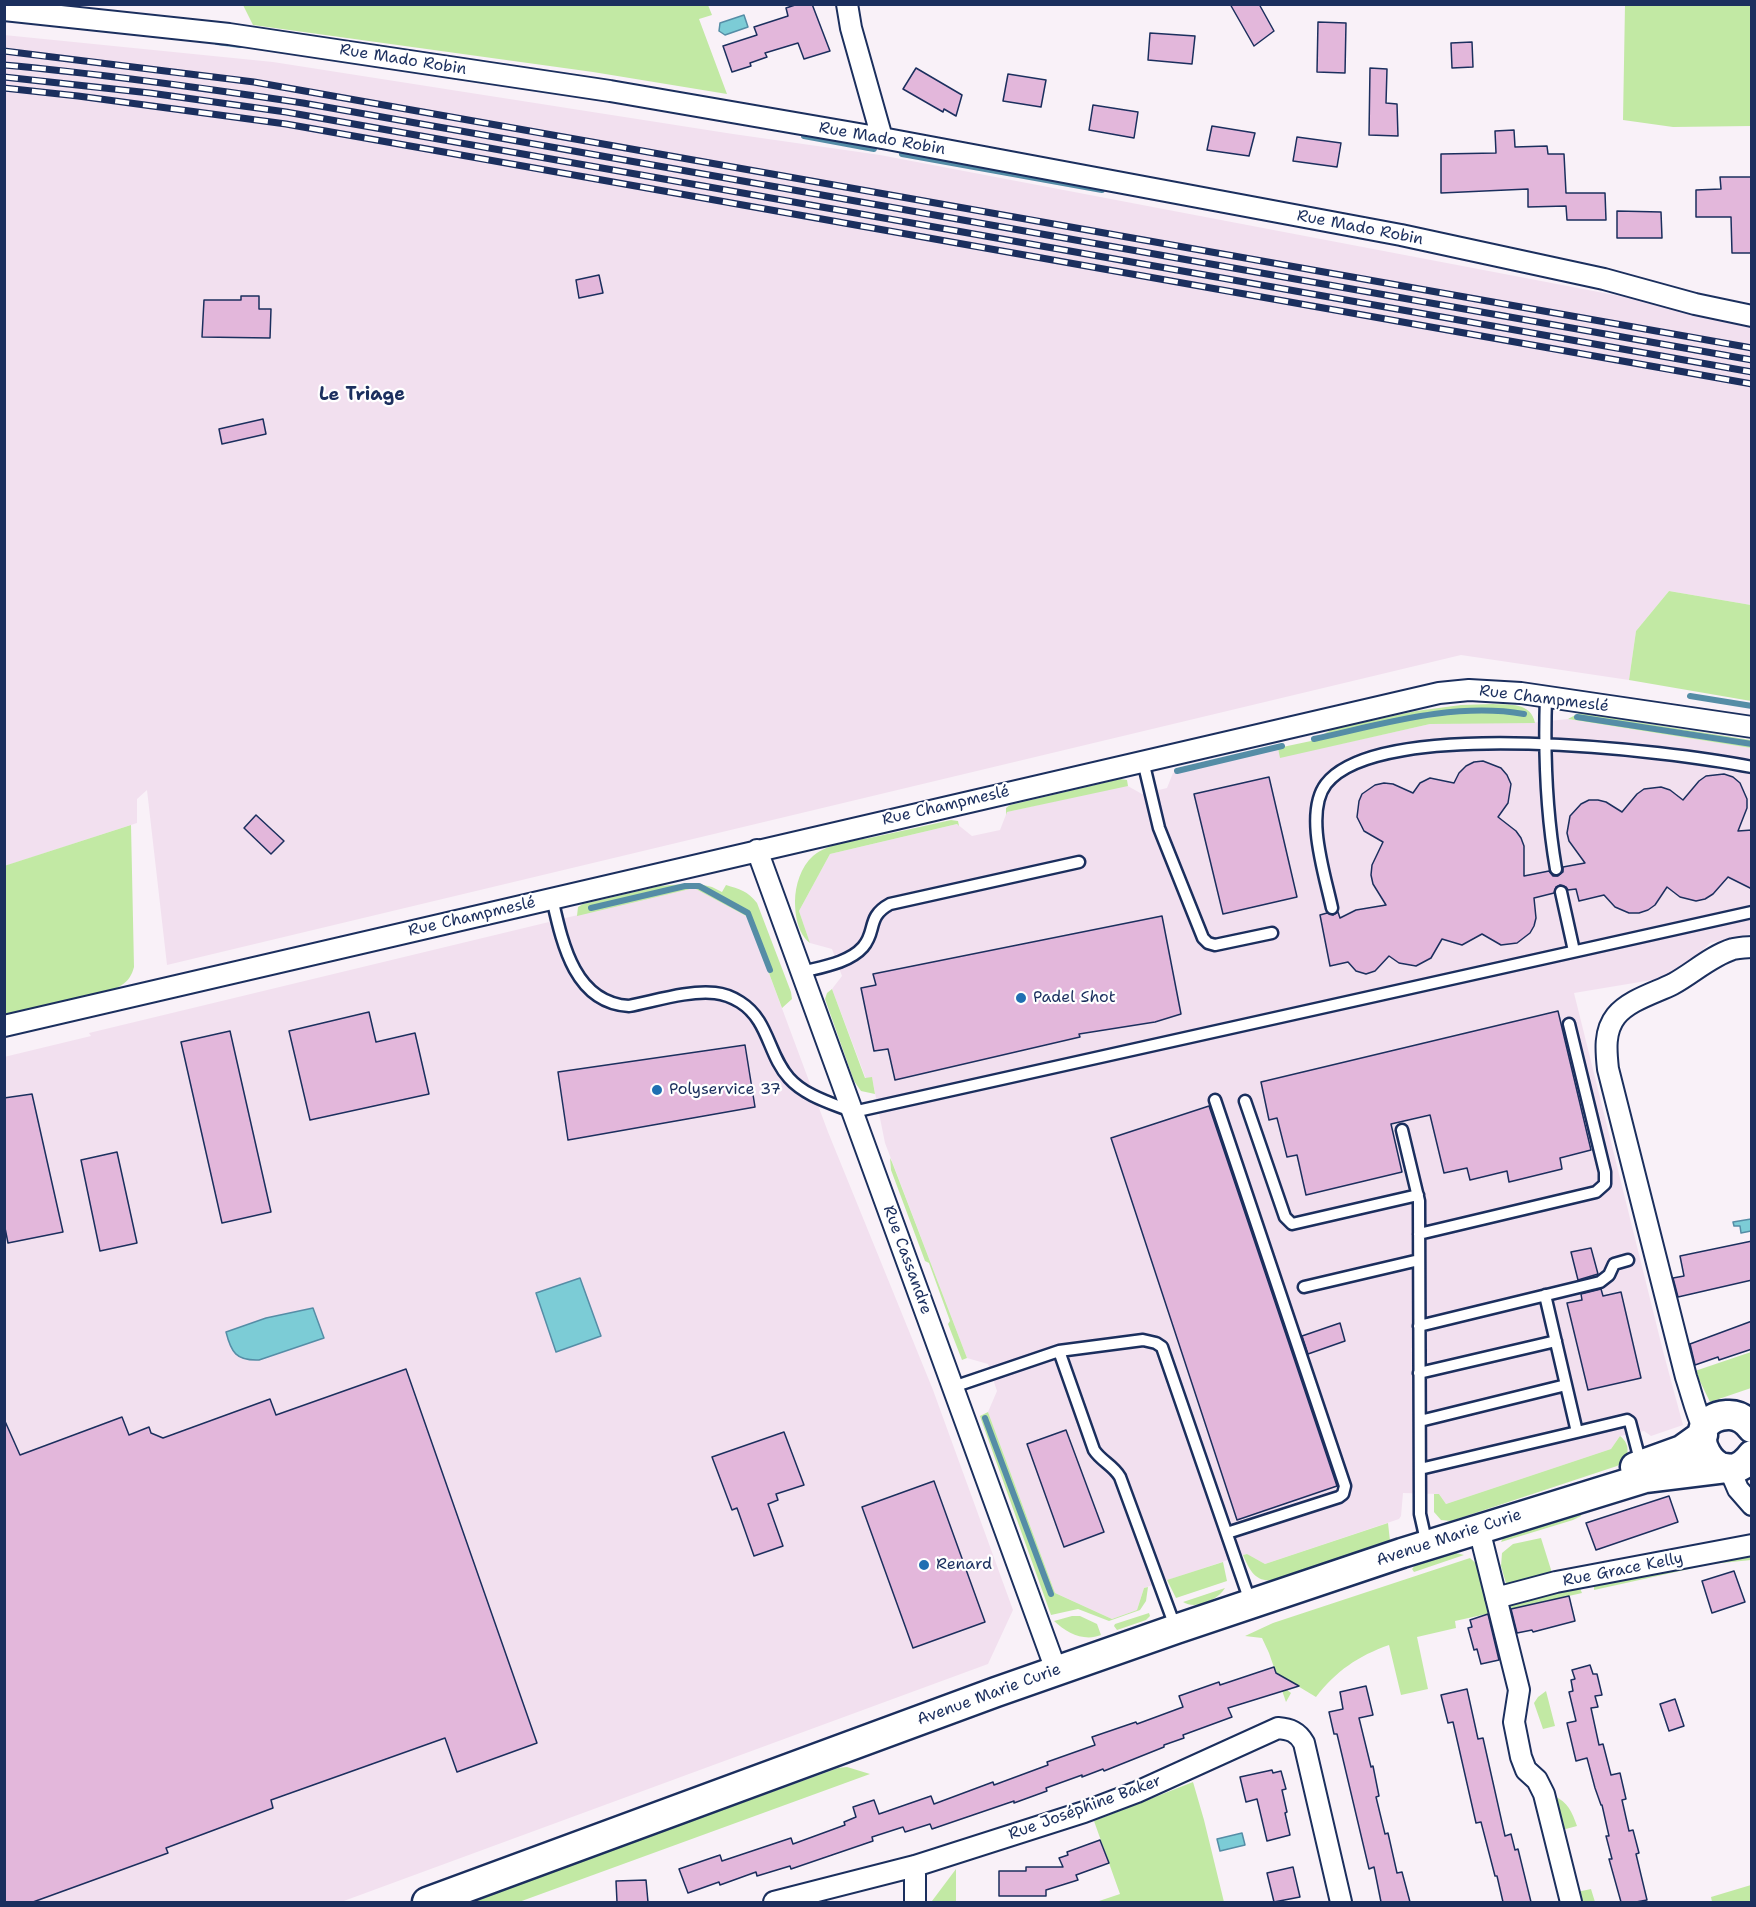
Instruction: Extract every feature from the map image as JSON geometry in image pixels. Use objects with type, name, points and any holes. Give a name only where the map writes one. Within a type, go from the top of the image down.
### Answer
[{"type":"main road","points":[[1723,1421],[1702,1448],[1714,1464],[1742,1462]]},
{"type":"main road","name":"Avenue Marie Curie","points":[[1556,1504],[1641,1464],[1682,1450],[1723,1421]]},
{"type":"main road","name":"Avenue Marie Curie","points":[[426,1902],[1056,1670],[1427,1545],[1645,1478],[1742,1462]]},
{"type":"street","points":[[847,4],[851,28],[882,138]]},
{"type":"street","name":"Rue Mado Robin","points":[[4,10],[241,35],[610,91],[882,138],[1401,235],[1605,279],[1695,304],[1752,316]]},
{"type":"street","name":"Rue Champmeslé","points":[[4,1026],[1439,693],[1494,690],[1752,727]]},
{"type":"street","name":"Rue Cassandre","points":[[757,850],[1056,1670]]},
{"type":"street","points":[[1723,1421],[1686,1377],[1608,1069],[1606,1047],[1609,1029],[1617,1014],[1733,949],[1752,947]]},
{"type":"street","points":[[1742,1462],[1738,1489],[1752,1505]]},
{"type":"street","points":[[1479,1529],[1519,1690],[1514,1722],[1521,1757],[1526,1770],[1537,1780],[1544,1794],[1570,1902]]},
{"type":"street","name":"Rue Grace Kelly","points":[[1496,1598],[1556,1582],[1752,1545]]},
{"type":"street","name":"Rue Joséphine Baker","points":[[774,1902],[915,1866],[1019,1834],[1116,1800],[1273,1730],[1284,1729],[1296,1733],[1304,1743],[1341,1902]]},
{"type":"street","points":[[915,1866],[915,1902]]},
{"type":"lane","points":[[1546,697],[1544,745],[1549,831],[1556,869]]},
{"type":"lane","points":[[1332,908],[1316,813],[1326,784],[1334,777],[1367,759],[1414,748],[1470,743],[1641,751],[1752,767]]},
{"type":"lane","points":[[1143,761],[1159,828],[1203,938],[1215,945],[1272,933]]},
{"type":"lane","points":[[802,972],[837,962],[862,948],[878,912],[890,904],[1079,862]]},
{"type":"lane","points":[[1561,892],[1574,951]]},
{"type":"lane","points":[[552,898],[572,965],[579,978],[600,997],[618,1005],[629,1006],[701,993],[723,994],[734,998],[749,1008],[759,1019],[788,1078],[815,1097],[853,1112],[1752,912]]},
{"type":"lane","points":[[1419,1234],[1596,1192],[1605,1184],[1605,1172],[1569,1024]]},
{"type":"lane","points":[[1215,1100],[1345,1486],[1343,1494],[1339,1497],[1227,1533]]},
{"type":"lane","points":[[1245,1101],[1285,1218],[1292,1224],[1418,1195]]},
{"type":"lane","points":[[1402,1130],[1418,1195],[1420,1514],[1427,1545]]},
{"type":"lane","points":[[1304,1287],[1419,1260]]},
{"type":"lane","points":[[1419,1326],[1600,1282],[1605,1280],[1614,1264],[1628,1260]]},
{"type":"lane","points":[[1545,1295],[1577,1432]]},
{"type":"lane","points":[[953,1387],[1059,1350],[1143,1340],[1162,1347],[1251,1604]]},
{"type":"lane","points":[[1419,1373],[1556,1341]]},
{"type":"lane","points":[[1059,1350],[1095,1450],[1115,1468],[1120,1477],[1176,1629]]},
{"type":"lane","points":[[1420,1421],[1566,1385]]},
{"type":"lane","points":[[1420,1469],[1627,1420],[1630,1422],[1641,1464]]},
{"type":"shaded area","points":[[4,35],[273,62],[880,155],[1751,321],[1751,605],[1669,591],[1636,631],[1629,680],[1461,655],[167,965],[147,790],[137,799],[137,823],[5,866]]},
{"type":"shaded area","points":[[1568,719],[1751,748],[1751,934],[1710,943],[1676,976],[1574,993],[1683,1425],[1651,1436],[1644,1431],[1620,1436],[1611,1449],[1446,1504],[1439,1494],[1403,1493],[1399,1519],[1265,1564],[1246,1554],[1144,1588],[1137,1610],[1112,1619],[1055,1593],[988,1412],[997,1391],[988,1364],[967,1358],[885,1143],[872,1078],[866,1079],[832,989],[842,976],[832,949],[810,943],[799,911],[830,854],[957,824],[972,836],[1000,830],[1007,812],[1126,785],[1142,794],[1167,788],[1173,773],[1278,748],[1281,757],[1430,724],[1529,723]],"holes":[[[1079,1034],[1080,1037],[895,1079],[893,1072]]]},
{"type":"shaded area","points":[[694,887],[748,917],[828,1132],[933,1390],[1013,1610],[988,1664],[341,1902],[5,1902],[4,1057],[91,1036],[89,1033]]},
{"type":"green space","points":[[243,5],[708,5],[712,15],[699,19],[727,94],[593,72],[253,25]]},
{"type":"green space","points":[[1625,5],[1751,5],[1751,126],[1673,127],[1623,120]]},
{"type":"green space","points":[[1669,591],[1751,605],[1751,701],[1629,680],[1636,631]]},
{"type":"green space","points":[[1493,704],[1524,708],[1533,716],[1535,723],[1430,724],[1280,758],[1278,748],[1311,741],[1333,729],[1416,711],[1461,705]]},
{"type":"green space","points":[[1579,713],[1751,740],[1751,748],[1568,719]]},
{"type":"green space","points":[[1120,779],[1127,780],[1128,786],[1007,812],[1006,815],[1006,808],[1010,805]]},
{"type":"green space","points":[[951,820],[958,821],[959,826],[957,824],[830,854],[799,911],[810,943],[806,939],[797,919],[795,895],[802,871],[813,856],[820,851],[843,843]]},
{"type":"green space","points":[[131,825],[134,967],[130,977],[120,986],[105,993],[5,1015],[4,866]]},
{"type":"green space","points":[[695,883],[722,892],[726,885],[747,893],[757,903],[791,992],[792,999],[782,1008],[748,917],[694,888],[577,916],[578,907],[583,904],[660,886]]},
{"type":"green space","points":[[832,989],[865,1078],[872,1077],[875,1094],[861,1091],[854,1081],[825,999],[827,993]]},
{"type":"green space","points":[[890,1158],[967,1358],[962,1360],[929,1263],[925,1261],[891,1170]]},
{"type":"green space","points":[[1751,1352],[1751,1388],[1710,1402],[1695,1371]]},
{"type":"green space","points":[[988,1412],[1055,1593],[1112,1619],[1137,1610],[1144,1588],[1148,1587],[1146,1601],[1140,1610],[1109,1621],[1078,1609],[1051,1615],[980,1416]]},
{"type":"green space","points":[[1620,1436],[1628,1452],[1617,1466],[1451,1521],[1441,1520],[1434,1512],[1434,1494],[1439,1494],[1446,1504],[1611,1449]]},
{"type":"green space","points":[[1582,1512],[1581,1516],[1573,1520],[1501,1542],[1504,1536]]},
{"type":"green space","points":[[1388,1523],[1390,1541],[1274,1580],[1257,1577],[1250,1570],[1243,1555],[1247,1554],[1265,1564]]},
{"type":"green space","points":[[1541,1538],[1553,1576],[1507,1587],[1501,1566],[1502,1553],[1513,1544]]},
{"type":"green space","points":[[1452,1552],[1464,1555],[1414,1572],[1412,1569],[1418,1562]]},
{"type":"green space","points":[[1751,1553],[1751,1560],[1712,1564],[1594,1590],[1594,1583]]},
{"type":"green space","points":[[1470,1558],[1480,1567],[1491,1613],[1455,1621],[1456,1628],[1417,1637],[1428,1689],[1401,1695],[1389,1645],[1348,1665],[1331,1679],[1316,1697],[1296,1685],[1286,1689],[1291,1693],[1286,1702],[1262,1638],[1245,1636],[1273,1623]]},
{"type":"green space","points":[[1223,1562],[1227,1581],[1176,1598],[1167,1580]]},
{"type":"green space","points":[[1579,1586],[1582,1593],[1511,1609],[1510,1601]]},
{"type":"green space","points":[[1225,1588],[1206,1603],[1194,1605],[1183,1602]]},
{"type":"green space","points":[[1149,1613],[1150,1616],[1146,1620],[1117,1630],[1114,1626],[1115,1624]]},
{"type":"green space","points":[[1080,1616],[1097,1624],[1101,1635],[1082,1637],[1064,1629],[1054,1621]]},
{"type":"green space","points":[[1546,1691],[1555,1726],[1543,1729],[1534,1703]]},
{"type":"green space","points":[[847,1767],[870,1774],[519,1902],[469,1902],[838,1768]]},
{"type":"green space","points":[[1193,1782],[1224,1902],[1096,1902],[1120,1894],[1094,1821]]},
{"type":"green space","points":[[1554,1796],[1569,1808],[1577,1826],[1562,1830]]},
{"type":"green space","points":[[956,1869],[956,1902],[932,1902],[932,1901]]},
{"type":"green space","points":[[1751,1885],[1751,1902],[1712,1902],[1711,1897]]},
{"type":"green space","points":[[1591,1889],[1595,1902],[1580,1902],[1577,1892]]},
{"type":"water","points":[[744,15],[748,27],[725,35],[719,31],[720,23]]},
{"type":"water","points":[[1751,1219],[1751,1231],[1741,1233],[1740,1226],[1734,1226],[1733,1222]]},
{"type":"water","points":[[580,1278],[601,1336],[556,1352],[536,1293]]},
{"type":"water","points":[[313,1308],[324,1338],[259,1360],[240,1357],[230,1345],[226,1332],[266,1318]]},
{"type":"water","points":[[1242,1833],[1245,1845],[1220,1851],[1217,1839]]},
{"type":"building","points":[[798,4],[812,4],[830,51],[804,59],[798,43],[765,53],[767,57],[750,63],[751,66],[732,72],[723,46],[757,35],[754,27],[788,16],[786,8]]},
{"type":"building","points":[[1230,4],[1259,4],[1274,31],[1254,46]]},
{"type":"building","points":[[1318,22],[1346,23],[1345,73],[1317,72]]},
{"type":"building","points":[[1150,33],[1195,36],[1192,64],[1148,60]]},
{"type":"building","points":[[1472,42],[1473,67],[1452,68],[1451,43]]},
{"type":"building","points":[[916,68],[962,95],[956,116],[944,109],[943,112],[903,89]]},
{"type":"building","points":[[1370,68],[1387,69],[1386,103],[1397,104],[1398,136],[1369,135]]},
{"type":"building","points":[[1008,74],[1046,80],[1041,107],[1003,101]]},
{"type":"building","points":[[1093,105],[1138,112],[1134,138],[1089,130]]},
{"type":"building","points":[[1212,126],[1255,133],[1249,156],[1207,150]]},
{"type":"building","points":[[1514,130],[1515,147],[1547,146],[1548,154],[1564,154],[1566,193],[1605,193],[1606,220],[1567,220],[1566,206],[1528,207],[1528,189],[1441,193],[1441,154],[1496,153],[1495,131]]},
{"type":"building","points":[[1297,137],[1341,143],[1337,167],[1293,161]]},
{"type":"building","points":[[1720,177],[1752,177],[1752,253],[1732,253],[1731,217],[1696,217],[1696,190],[1721,189]]},
{"type":"building","points":[[1617,211],[1661,212],[1662,238],[1617,238]]},
{"type":"building","points":[[599,275],[603,293],[579,298],[576,280]]},
{"type":"building","points":[[241,296],[259,296],[259,309],[271,309],[270,338],[202,337],[204,300],[241,300]]},
{"type":"building","points":[[263,419],[266,434],[222,444],[219,429]]},
{"type":"building","points":[[1483,761],[1501,768],[1511,784],[1508,803],[1498,817],[1521,838],[1524,846],[1524,876],[1549,871],[1553,876],[1558,876],[1563,872],[1563,867],[1585,863],[1569,841],[1567,833],[1570,816],[1581,804],[1589,800],[1606,802],[1622,812],[1644,789],[1661,787],[1670,790],[1683,800],[1706,776],[1724,774],[1733,777],[1740,783],[1747,799],[1747,808],[1738,831],[1752,830],[1752,889],[1728,877],[1713,894],[1696,901],[1680,897],[1667,887],[1655,905],[1648,910],[1629,913],[1615,907],[1604,895],[1579,901],[1576,889],[1568,890],[1560,885],[1556,887],[1554,893],[1534,898],[1536,918],[1534,926],[1530,933],[1517,943],[1501,945],[1482,934],[1462,945],[1442,939],[1431,958],[1416,966],[1399,963],[1389,956],[1375,971],[1366,974],[1356,971],[1348,962],[1330,966],[1320,915],[1327,913],[1333,915],[1338,912],[1340,918],[1356,910],[1386,905],[1373,884],[1371,875],[1372,865],[1383,842],[1364,831],[1357,817],[1362,794],[1375,785],[1384,783],[1393,784],[1413,793],[1420,783],[1430,778],[1454,783],[1466,766]]},
{"type":"building","points":[[1269,777],[1297,897],[1223,914],[1194,794]]},
{"type":"building","points":[[256,815],[284,841],[271,854],[244,828]]},
{"type":"building","name":"Padel Shot","points":[[1162,916],[1181,1014],[1155,1022],[1079,1034],[1080,1037],[895,1080],[888,1049],[874,1051],[861,988],[876,985],[873,974]]},
{"type":"building","points":[[1558,1011],[1591,1150],[1560,1158],[1562,1169],[1509,1182],[1507,1171],[1470,1180],[1467,1168],[1444,1173],[1430,1115],[1391,1124],[1402,1172],[1306,1195],[1297,1155],[1287,1157],[1277,1118],[1269,1120],[1261,1082]]},
{"type":"building","points":[[369,1012],[376,1042],[415,1033],[429,1094],[310,1120],[289,1031]]},
{"type":"building","points":[[230,1031],[271,1212],[222,1223],[181,1042]]},
{"type":"building","name":"Polyservice 37","points":[[745,1045],[755,1107],[568,1140],[558,1072]]},
{"type":"building","points":[[32,1094],[63,1232],[8,1243],[4,1223],[4,1098]]},
{"type":"building","points":[[1209,1106],[1337,1486],[1237,1520],[1111,1138]]},
{"type":"building","points":[[117,1152],[137,1243],[100,1251],[81,1160]]},
{"type":"building","points":[[1752,1241],[1752,1280],[1678,1297],[1673,1278],[1684,1276],[1680,1256]]},
{"type":"building","points":[[1591,1248],[1598,1274],[1578,1280],[1571,1252]]},
{"type":"building","points":[[1601,1289],[1603,1296],[1621,1292],[1641,1378],[1588,1390],[1567,1303],[1582,1300],[1581,1294]]},
{"type":"building","points":[[1752,1321],[1752,1349],[1695,1365],[1690,1344]]},
{"type":"building","points":[[1340,1323],[1345,1341],[1308,1354],[1302,1336]]},
{"type":"building","points":[[406,1369],[537,1743],[457,1772],[445,1738],[271,1800],[273,1808],[166,1848],[168,1853],[33,1902],[4,1902],[4,1419],[20,1455],[122,1417],[129,1435],[149,1427],[151,1433],[163,1438],[270,1399],[276,1415]]},
{"type":"building","points":[[1066,1430],[1104,1532],[1064,1547],[1027,1444]]},
{"type":"building","points":[[784,1432],[804,1485],[776,1494],[778,1500],[768,1504],[783,1546],[754,1556],[737,1508],[732,1510],[712,1457]]},
{"type":"building","name":"Renard","points":[[934,1481],[985,1622],[913,1648],[862,1507]]},
{"type":"building","points":[[1669,1496],[1678,1522],[1596,1550],[1586,1523]]},
{"type":"building","points":[[1734,1571],[1745,1602],[1712,1613],[1702,1581]]},
{"type":"building","points":[[1569,1596],[1575,1621],[1533,1632],[1532,1630],[1517,1633],[1511,1609]]},
{"type":"building","points":[[1488,1614],[1499,1660],[1481,1664],[1477,1649],[1474,1650],[1468,1628],[1472,1627],[1470,1620]]},
{"type":"building","points":[[1590,1665],[1593,1674],[1597,1674],[1602,1695],[1595,1696],[1598,1707],[1591,1708],[1599,1745],[1603,1744],[1611,1775],[1620,1773],[1626,1799],[1622,1800],[1629,1831],[1633,1830],[1639,1853],[1636,1854],[1647,1900],[1621,1902],[1609,1859],[1612,1859],[1602,1805],[1587,1758],[1576,1761],[1567,1723],[1576,1721],[1569,1692],[1573,1691],[1571,1680],[1575,1679],[1572,1670]]},
{"type":"building","points":[[1274,1667],[1276,1673],[1299,1686],[1228,1708],[1232,1717],[1183,1735],[1184,1738],[1104,1771],[1103,1769],[1082,1777],[1082,1775],[1014,1803],[1014,1801],[932,1829],[930,1824],[905,1832],[903,1827],[872,1837],[873,1841],[791,1869],[790,1866],[757,1876],[756,1872],[688,1893],[679,1869],[720,1855],[722,1861],[791,1838],[793,1844],[845,1825],[844,1822],[856,1817],[853,1807],[874,1800],[879,1814],[931,1796],[934,1804],[993,1782],[994,1785],[1048,1765],[1047,1762],[1095,1745],[1092,1737],[1183,1707],[1179,1696]]},
{"type":"building","points":[[1366,1686],[1373,1715],[1359,1718],[1371,1767],[1373,1766],[1379,1796],[1376,1797],[1385,1834],[1388,1833],[1397,1873],[1402,1872],[1410,1902],[1381,1902],[1374,1867],[1369,1869],[1337,1734],[1334,1734],[1329,1712],[1343,1709],[1340,1692]]},
{"type":"building","points":[[1467,1689],[1478,1739],[1483,1738],[1505,1836],[1511,1834],[1515,1850],[1518,1849],[1531,1902],[1503,1902],[1481,1822],[1476,1823],[1453,1722],[1448,1723],[1441,1695]]},
{"type":"building","points":[[1675,1699],[1684,1726],[1669,1731],[1660,1704]]},
{"type":"building","points":[[1272,1770],[1273,1773],[1281,1771],[1286,1789],[1282,1790],[1290,1835],[1267,1841],[1257,1799],[1246,1802],[1240,1777]]},
{"type":"building","points":[[1100,1840],[1109,1863],[1076,1875],[1078,1880],[1046,1890],[1046,1896],[999,1896],[999,1871],[1026,1871],[1026,1867],[1063,1867],[1059,1858],[1068,1855],[1067,1852]]},
{"type":"building","points":[[1293,1867],[1300,1897],[1274,1902],[1267,1873]]},
{"type":"building","points":[[646,1880],[648,1902],[617,1902],[616,1881]]},
{"type":"waterway","points":[[217,42],[240,45]]},
{"type":"waterway","points":[[804,136],[874,149]]},
{"type":"waterway","points":[[902,154],[1102,190]]},
{"type":"waterway","points":[[1690,696],[1752,706]]},
{"type":"waterway","points":[[1314,739],[1419,716],[1471,711],[1524,714]]},
{"type":"waterway","points":[[1577,717],[1752,744]]},
{"type":"waterway","points":[[1177,771],[1282,746]]},
{"type":"waterway","points":[[591,908],[685,886],[699,886],[748,913],[770,970]]},
{"type":"waterway","points":[[985,1418],[1051,1594]]},
{"type":"railway","points":[[4,51],[254,82],[1752,348]]},
{"type":"railway","points":[[4,65],[154,82],[303,103],[1752,360]]},
{"type":"railway","points":[[4,77],[150,93],[286,112],[1752,372]]},
{"type":"railway","points":[[4,88],[286,124],[1752,384]]},
{"type":"place","name":"Padel Shot","points":[[1021,998]]},
{"type":"place","name":"Polyservice 37","points":[[657,1090]]},
{"type":"place","name":"Renard","points":[[924,1565]]},
{"type":"district","name":"Le Triage","points":[[362,395]]}]
